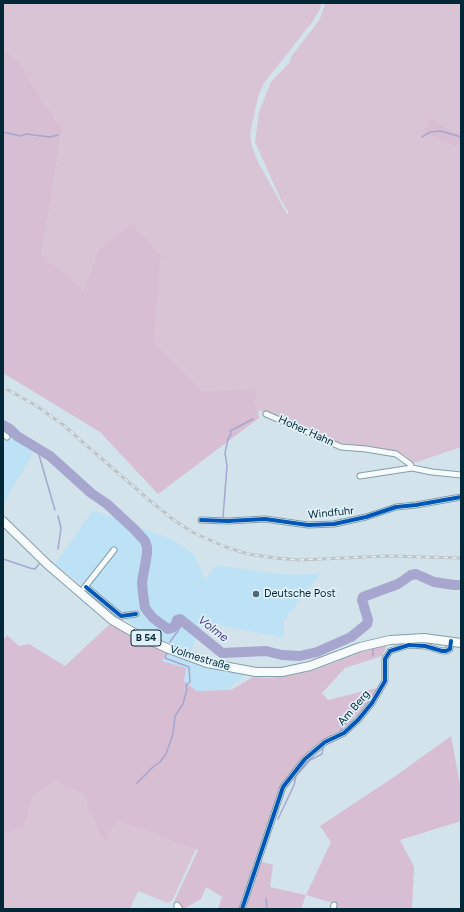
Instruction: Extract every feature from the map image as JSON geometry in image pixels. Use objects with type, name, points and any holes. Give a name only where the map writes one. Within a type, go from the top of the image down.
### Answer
[{"type":"main road","name":"Volmestraße","points":[[3,521],[47,564],[112,620],[138,635],[168,649],[207,663],[249,671],[269,672],[295,670],[360,648],[390,640],[424,638],[461,643]]},
{"type":"street","name":"Hoher Hahn","points":[[266,414],[341,447],[396,454],[410,464],[412,468]]},
{"type":"street","points":[[360,476],[412,468],[461,475]]},
{"type":"street","name":"Windfuhr","points":[[201,520],[228,521],[265,519],[308,525],[334,524],[366,517],[396,507],[461,497]]},
{"type":"street","points":[[80,593],[114,550]]},
{"type":"street","points":[[86,587],[121,616],[136,614]]},
{"type":"street","name":"Am Berg","points":[[242,909],[283,787],[305,759],[325,742],[344,733],[358,720],[372,703],[384,681],[385,659],[390,651],[409,645],[426,646],[446,651],[450,649],[451,641]]},
{"type":"street","points":[[177,909],[178,905],[180,909]]},
{"type":"shaded area","points":[[3,3],[322,3],[313,21],[264,83],[258,97],[250,134],[252,147],[258,162],[287,214],[289,213],[281,200],[255,142],[259,112],[271,82],[290,62],[291,57],[320,19],[325,3],[461,3],[461,132],[454,132],[431,118],[454,146],[461,145],[461,447],[414,463],[404,455],[338,442],[266,411],[258,411],[255,404],[258,388],[202,391],[152,343],[161,257],[98,251],[83,290],[42,254],[62,130],[19,62],[3,49]]},
{"type":"shaded area","points":[[3,49],[19,62],[62,130],[42,254],[83,290],[98,251],[132,224],[161,257],[153,343],[202,391],[258,388],[255,404],[259,418],[158,494],[100,432],[3,373]]},
{"type":"shaded area","points":[[431,118],[454,132],[461,132],[461,145],[454,146],[422,132]]},
{"type":"shaded area","points":[[3,431],[34,451],[3,505]]},
{"type":"shaded area","points":[[93,510],[171,539],[194,554],[205,580],[216,565],[270,573],[297,575],[321,573],[284,620],[284,638],[202,622],[188,661],[207,667],[245,675],[229,688],[231,690],[196,691],[161,661],[167,651],[55,564]]},
{"type":"shaded area","points":[[110,624],[168,651],[162,661],[186,668],[184,681],[197,691],[231,690],[253,677],[270,678],[293,675],[318,669],[359,653],[387,645],[382,656],[345,668],[322,693],[328,700],[377,688],[372,698],[349,724],[322,741],[281,787],[239,909],[218,909],[222,897],[206,887],[201,899],[184,909],[181,909],[174,902],[198,850],[117,821],[104,842],[82,793],[56,781],[33,796],[24,828],[3,834],[3,641],[7,635],[19,646],[29,644],[65,666]]},
{"type":"shaded area","points":[[451,736],[461,790],[461,821],[400,840],[414,867],[412,909],[334,909],[336,904],[306,895],[331,842],[320,826],[397,775]]},
{"type":"shaded area","points":[[56,781],[82,793],[104,841],[117,821],[196,849],[172,901],[168,903],[138,891],[130,909],[3,909],[3,834],[24,828],[33,796]]},
{"type":"shaded area","points":[[259,861],[273,865],[270,887],[306,895],[301,909],[245,909]]},
{"type":"waterway","points":[[422,137],[430,132],[441,131],[461,137]]},
{"type":"waterway","points":[[3,132],[21,136],[26,134],[50,137],[58,135]]},
{"type":"waterway","points":[[223,517],[227,466],[225,453],[228,439],[231,434],[230,431],[253,419]]},
{"type":"waterway","name":"Volme","points":[[3,425],[17,436],[50,456],[91,493],[107,504],[145,541],[147,554],[142,582],[143,594],[145,608],[153,618],[168,629],[172,628],[176,624],[177,620],[180,619],[222,653],[266,651],[282,655],[300,656],[317,652],[351,637],[367,624],[368,620],[362,600],[363,597],[398,584],[411,575],[416,574],[434,582],[461,585]]},
{"type":"waterway","points":[[40,450],[39,455],[55,510]]},
{"type":"waterway","points":[[58,516],[61,528],[58,549]]},
{"type":"waterway","points":[[3,559],[35,569],[39,564]]},
{"type":"waterway","points":[[170,642],[184,622]]},
{"type":"waterway","points":[[373,648],[373,656]]},
{"type":"waterway","points":[[137,783],[160,762],[166,754],[173,734],[175,716],[183,704],[187,689],[186,685],[190,682],[189,667],[165,658],[167,653]]},
{"type":"waterway","points":[[338,734],[356,708],[364,704],[368,696]]},
{"type":"waterway","points":[[278,819],[294,785],[296,776],[310,760],[322,754],[323,748]]},
{"type":"waterway","points":[[266,898],[267,909]]},
{"type":"railway","points":[[3,387],[35,405],[62,424],[174,520],[192,532],[223,546],[248,554],[299,560],[387,556],[461,558]]},
{"type":"cycle path","points":[[201,520],[228,521],[265,519],[308,525],[334,524],[366,517],[396,507],[461,497]]},
{"type":"cycle path","points":[[86,587],[121,616],[136,614]]},
{"type":"cycle path","points":[[242,909],[283,787],[305,759],[325,742],[344,733],[358,720],[372,703],[385,681],[385,659],[390,651],[409,645],[425,646],[446,651],[450,649],[451,641]]},
{"type":"place","name":"Deutsche Post","points":[[256,594]]}]
